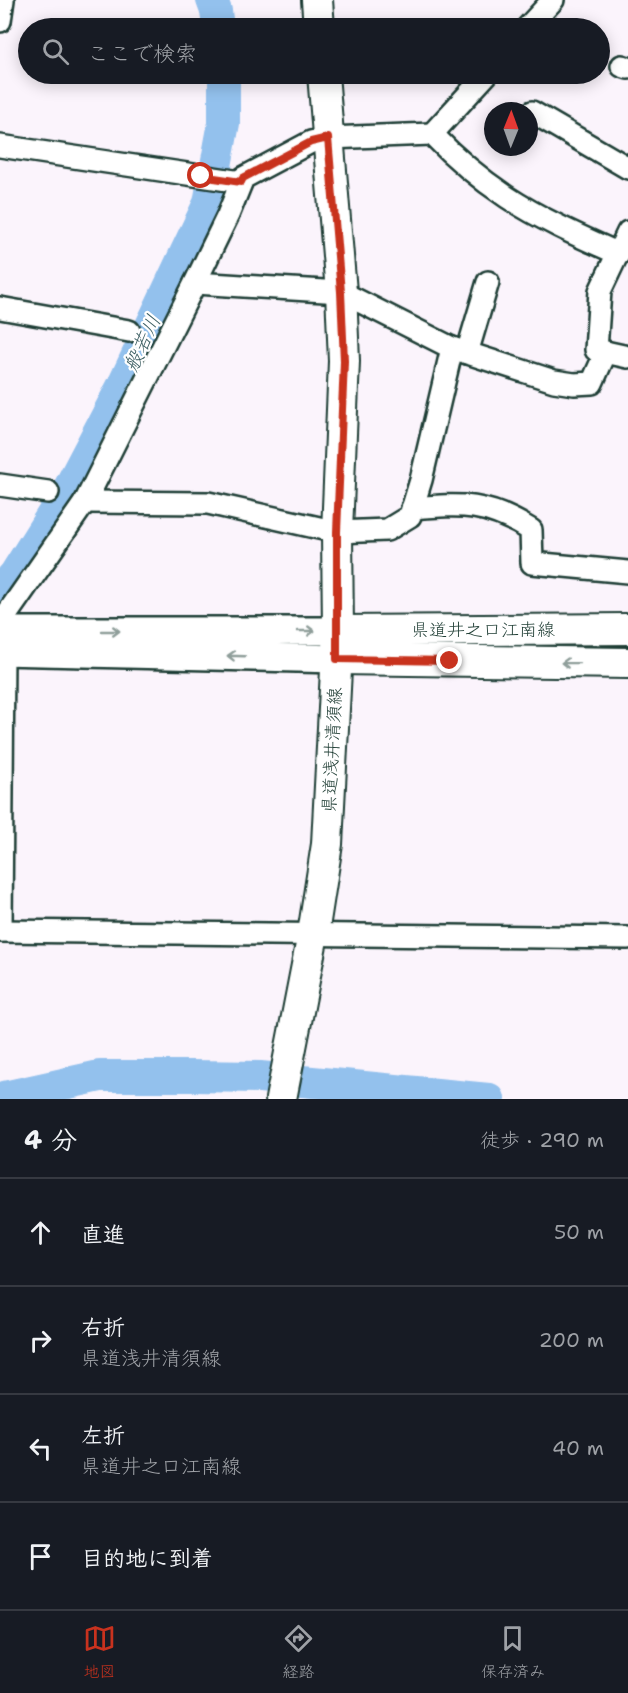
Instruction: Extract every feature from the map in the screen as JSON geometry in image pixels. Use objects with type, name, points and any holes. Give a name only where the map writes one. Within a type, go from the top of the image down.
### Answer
[{"type":"main road","points":[[317,0],[318,18]]},
{"type":"main road","name":"県道浅井清須線","points":[[281,1099],[313,933],[327,844],[337,645],[337,532],[344,361],[341,292],[324,84]]},
{"type":"main road","name":"県道井之口江南線","points":[[337,645],[628,629]]},
{"type":"main road","name":"県道井之口江南線","points":[[337,645],[628,663]]},
{"type":"street","points":[[0,21],[3,0]]},
{"type":"street","points":[[536,18],[553,0]]},
{"type":"street","points":[[0,624],[85,502],[195,283],[243,178],[311,142],[328,138],[432,134],[478,84]]},
{"type":"street","points":[[538,116],[628,168]]},
{"type":"street","points":[[432,134],[452,155],[507,197],[567,230],[619,254]]},
{"type":"street","points":[[0,146],[241,182]]},
{"type":"street","points":[[628,232],[600,291],[596,350],[628,357]]},
{"type":"street","points":[[85,502],[208,504],[337,532],[387,530],[410,516],[460,350],[488,282]]},
{"type":"street","points":[[195,283],[341,292],[460,350],[554,381],[574,384],[592,383],[606,352]]},
{"type":"street","points":[[0,308],[129,331]]},
{"type":"street","points":[[0,486],[48,492]]},
{"type":"street","points":[[412,508],[447,505],[480,507],[509,516],[531,530],[532,563],[628,572]]},
{"type":"street","points":[[337,645],[1,645],[1,931],[628,938]]},
{"type":"waterway","name":"般若川","points":[[212,0],[217,18]]},
{"type":"waterway","name":"般若川","points":[[0,591],[15,574],[69,488],[123,385],[209,203],[224,123],[224,84]]},
{"type":"waterway","points":[[0,1098],[100,1076],[191,1076],[260,1077],[489,1099]]},
{"type":"route","points":[[201,176],[241,182],[243,178],[311,142],[328,138],[341,292],[344,361],[337,532],[337,659],[450,661]]}]
